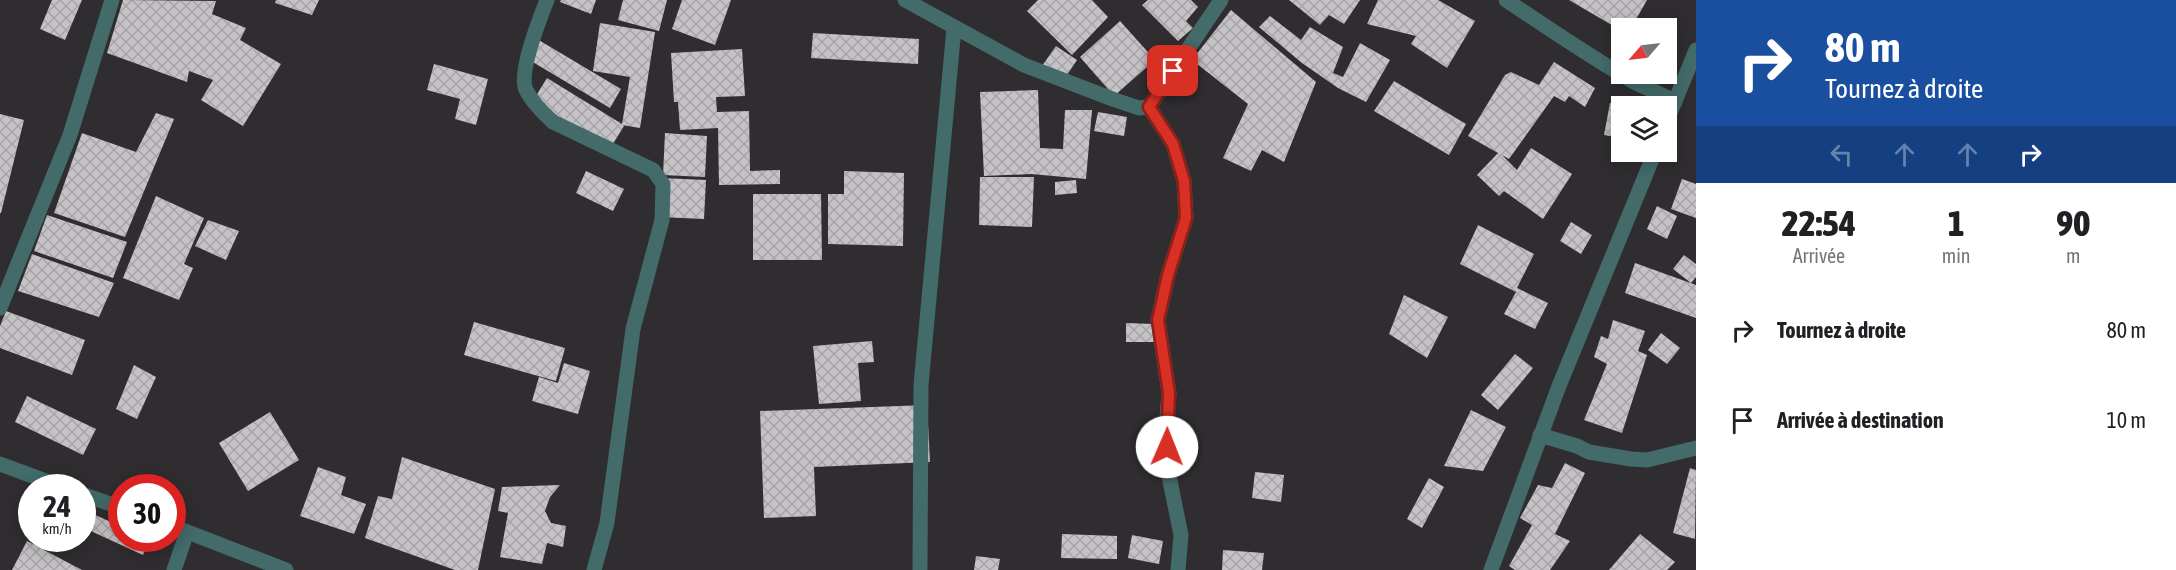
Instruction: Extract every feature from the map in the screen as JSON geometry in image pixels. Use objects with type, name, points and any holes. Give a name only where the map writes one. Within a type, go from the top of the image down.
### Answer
[{"type":"street","points":[[0,308],[70,135],[111,0]]},
{"type":"street","points":[[547,0],[526,60],[524,88],[553,122],[653,170],[663,184],[662,220],[633,329],[607,522],[594,570]]},
{"type":"street","points":[[905,0],[998,52],[1041,72],[1139,108],[1149,107]]},
{"type":"street","points":[[1149,107],[1221,0]]},
{"type":"street","points":[[1506,0],[1636,83],[1665,96]]},
{"type":"street","points":[[920,570],[921,385],[954,28]]},
{"type":"street","points":[[1677,97],[1696,50]]},
{"type":"street","points":[[1149,107],[1173,144],[1184,181],[1186,218],[1168,275],[1158,320],[1169,393],[1166,429],[1167,466],[1181,535],[1178,570]]},
{"type":"street","points":[[1491,570],[1540,435],[1651,162]]},
{"type":"street","points":[[1540,435],[1589,452],[1631,459],[1647,460],[1696,448]]},
{"type":"street","points":[[0,465],[25,474]]},
{"type":"street","points":[[186,531],[286,570]]},
{"type":"street","points":[[174,570],[177,552]]},
{"type":"building","points":[[52,0],[82,0],[65,40],[40,29]]},
{"type":"building","points":[[123,0],[216,1],[212,14],[246,28],[240,40],[281,64],[243,126],[201,100],[213,80],[189,71],[187,82],[107,53]]},
{"type":"building","points":[[276,0],[319,0],[312,15],[275,3]]},
{"type":"building","points":[[561,0],[596,0],[591,14],[560,2]]},
{"type":"building","points":[[623,0],[667,0],[659,31],[618,20]]},
{"type":"building","points":[[682,0],[731,0],[715,45],[672,29]]},
{"type":"building","points":[[1038,0],[1092,0],[1108,17],[1072,55],[1027,11]]},
{"type":"building","points":[[1148,0],[1191,0],[1198,7],[1186,21],[1193,28],[1178,41],[1142,5]]},
{"type":"building","points":[[1289,0],[1360,0],[1344,24],[1329,15],[1320,25]]},
{"type":"building","points":[[1378,0],[1438,0],[1475,21],[1447,68],[1411,44],[1416,36],[1367,24]]},
{"type":"building","points":[[1569,0],[1647,0],[1637,18],[1611,18],[1611,25]]},
{"type":"building","points":[[1231,10],[1316,82],[1284,162],[1262,150],[1251,171],[1223,158],[1248,104],[1192,60]]},
{"type":"building","points":[[1270,16],[1301,40],[1310,27],[1343,47],[1333,73],[1343,77],[1360,43],[1390,60],[1366,102],[1338,88],[1302,63],[1259,27]]},
{"type":"building","points":[[1120,21],[1155,60],[1114,96],[1080,57]]},
{"type":"building","points":[[600,23],[655,32],[640,128],[622,125],[624,126],[608,152],[531,104],[547,78],[622,124],[630,77],[593,71]]},
{"type":"building","points":[[813,33],[919,39],[918,64],[811,58]]},
{"type":"building","points":[[537,39],[621,89],[610,108],[526,58]]},
{"type":"building","points":[[1056,46],[1077,60],[1063,81],[1042,66]]},
{"type":"building","points":[[742,49],[745,96],[716,97],[717,112],[749,111],[750,171],[780,170],[780,184],[719,185],[718,128],[680,130],[678,102],[674,102],[671,53]]},
{"type":"building","points":[[1554,62],[1595,88],[1585,107],[1569,96],[1565,102],[1554,96],[1509,159],[1502,155],[1517,170],[1531,148],[1572,174],[1543,219],[1504,191],[1499,196],[1477,175],[1498,153],[1468,136],[1505,75],[1511,72],[1539,85]]},
{"type":"building","points":[[434,64],[488,79],[476,125],[455,119],[460,99],[427,90]]},
{"type":"building","points":[[1394,81],[1466,124],[1449,155],[1374,111]]},
{"type":"building","points":[[1038,90],[1040,148],[1063,149],[1065,110],[1092,110],[1086,179],[1031,174],[984,176],[980,92]]},
{"type":"building","points":[[1610,103],[1611,103],[1611,136],[1604,135]]},
{"type":"building","points":[[1098,112],[1127,117],[1124,136],[1094,131]]},
{"type":"building","points":[[156,113],[174,119],[125,237],[54,213],[82,133],[136,152]]},
{"type":"building","points":[[0,114],[24,120],[1,213],[0,213]]},
{"type":"building","points":[[665,133],[707,136],[705,177],[663,175]]},
{"type":"building","points":[[586,171],[624,189],[613,211],[576,193]]},
{"type":"building","points":[[844,171],[904,173],[903,246],[828,244],[828,194],[844,194]]},
{"type":"building","points":[[980,177],[1034,177],[1032,227],[979,225]]},
{"type":"building","points":[[661,178],[706,180],[704,219],[659,217]]},
{"type":"building","points":[[1682,179],[1696,184],[1696,218],[1671,209]]},
{"type":"building","points":[[1076,180],[1077,193],[1055,195],[1055,182]]},
{"type":"building","points":[[753,194],[821,194],[822,260],[753,260]]},
{"type":"building","points":[[156,196],[204,218],[184,264],[193,268],[179,300],[123,278]]},
{"type":"building","points":[[1657,206],[1677,216],[1667,239],[1647,229]]},
{"type":"building","points":[[47,215],[127,242],[113,278],[34,251]]},
{"type":"building","points":[[208,220],[239,231],[226,260],[195,246]]},
{"type":"building","points":[[1571,222],[1592,235],[1581,254],[1560,241]]},
{"type":"building","points":[[1478,225],[1534,254],[1517,288],[1548,303],[1535,329],[1504,314],[1516,292],[1460,264]]},
{"type":"building","points":[[32,254],[114,283],[99,317],[18,291]]},
{"type":"building","points":[[1684,255],[1696,264],[1696,277],[1691,283],[1673,269]]},
{"type":"building","points":[[1635,263],[1696,285],[1696,318],[1625,293]]},
{"type":"building","points":[[1404,295],[1448,317],[1427,358],[1389,334]]},
{"type":"building","points":[[6,311],[85,340],[72,375],[0,348],[0,326]]},
{"type":"building","points":[[1613,320],[1645,331],[1638,351],[1647,355],[1622,433],[1584,420],[1607,364],[1594,357],[1601,336],[1608,339]]},
{"type":"building","points":[[474,322],[565,348],[556,381],[464,355]]},
{"type":"building","points":[[1126,323],[1154,324],[1154,342],[1126,342]]},
{"type":"building","points":[[1661,333],[1680,348],[1667,364],[1648,350]]},
{"type":"building","points":[[872,341],[874,362],[858,363],[861,401],[819,404],[813,346]]},
{"type":"building","points":[[1515,354],[1533,368],[1498,410],[1481,395]]},
{"type":"building","points":[[564,363],[590,371],[578,414],[532,401],[539,377],[558,383]]},
{"type":"building","points":[[134,365],[156,377],[137,419],[116,409]]},
{"type":"building","points":[[27,396],[96,429],[83,455],[15,422]]},
{"type":"building","points":[[927,405],[930,462],[814,467],[816,516],[764,518],[760,411]]},
{"type":"building","points":[[1471,410],[1506,427],[1483,471],[1444,466]]},
{"type":"building","points":[[270,412],[299,460],[248,491],[219,443]]},
{"type":"building","points":[[402,457],[495,489],[478,570],[455,570],[365,538],[378,496],[392,499]]},
{"type":"building","points":[[1565,463],[1585,473],[1555,534],[1570,541],[1550,570],[1515,570],[1509,566],[1532,525],[1520,518],[1538,485],[1552,488]]},
{"type":"building","points":[[318,467],[346,477],[341,495],[366,504],[354,534],[300,516]]},
{"type":"building","points":[[1690,468],[1696,470],[1695,539],[1673,533]]},
{"type":"building","points":[[1255,472],[1284,475],[1281,502],[1252,498]]},
{"type":"building","points":[[1429,478],[1444,487],[1422,528],[1407,519]]},
{"type":"building","points":[[560,485],[550,497],[545,511],[551,523],[566,526],[563,547],[547,543],[542,564],[500,557],[508,513],[498,511],[502,487]]},
{"type":"building","points":[[96,515],[108,521],[108,539],[96,533]]},
{"type":"building","points":[[1062,534],[1117,536],[1117,559],[1061,558]]},
{"type":"building","points":[[1640,534],[1675,562],[1667,570],[1609,570]]},
{"type":"building","points":[[1132,535],[1163,541],[1159,564],[1128,558]]},
{"type":"building","points":[[1223,550],[1264,553],[1262,570],[1222,570]]},
{"type":"building","points":[[21,552],[48,552],[82,570],[12,570]]},
{"type":"building","points":[[976,556],[1000,559],[998,570],[974,570]]},
{"type":"route","points":[[1167,447],[1169,393],[1158,320],[1168,275],[1186,218],[1184,181],[1173,144],[1149,107],[1173,71]]}]
